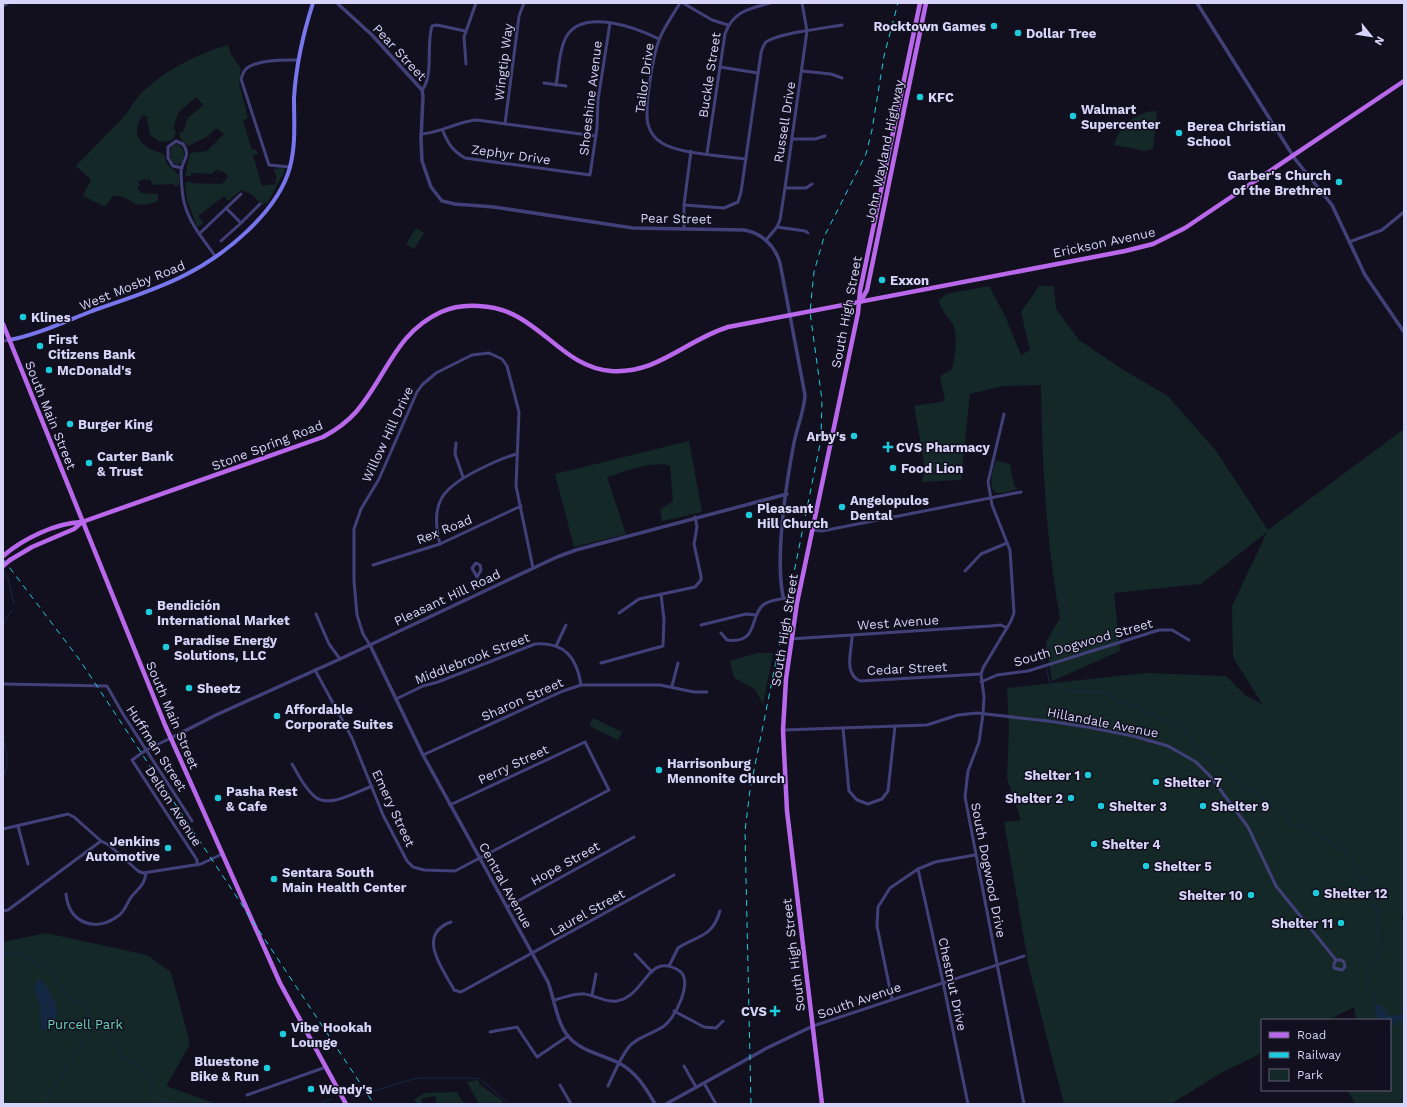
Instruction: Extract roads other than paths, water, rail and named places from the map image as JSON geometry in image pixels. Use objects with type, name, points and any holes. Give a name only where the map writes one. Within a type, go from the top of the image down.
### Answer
[{"type":"main road","name":"West Mosby Road","points":[[9,340],[73,319],[178,278],[197,269],[216,256],[249,229],[264,214],[280,191],[290,167],[294,146],[294,97],[298,60],[313,3]]},
{"type":"main road","name":"John Wayland Highway","points":[[886,165],[920,3]]},
{"type":"main road","name":"John Wayland Highway","points":[[860,302],[866,290],[926,3]]},
{"type":"main road","name":"Erickson Avenue","points":[[860,302],[1153,244],[1185,228],[1404,81]]},
{"type":"main road","name":"South High Street","points":[[822,1104],[787,811],[783,730],[786,679],[790,639],[797,603],[860,302],[860,291],[886,165]]},
{"type":"main road","name":"Stone Spring Road","points":[[4,555],[15,547],[46,531],[72,522],[82,522],[315,442],[328,435],[344,424],[357,411],[410,332],[424,320],[443,311],[472,306],[486,306],[511,312],[529,322],[564,351],[581,362],[600,369],[625,371],[640,369],[661,362],[711,333],[791,315],[860,302]]},
{"type":"main road","name":"South Main Street","points":[[3,324],[82,522],[171,738],[222,854],[278,979],[346,1104]]},
{"type":"main road","name":"Stone Spring Road","points":[[3,566],[32,547],[74,529],[82,522]]},
{"type":"street","points":[[3,6],[8,3]]},
{"type":"street","name":"Pear Street","points":[[337,3],[368,31],[422,90],[422,162],[431,187],[442,201],[455,204],[494,207],[633,228],[744,230],[755,233],[766,240],[778,256],[791,315],[805,395],[803,410],[794,443],[787,494],[780,571],[781,590],[784,598]]},
{"type":"street","points":[[466,64],[465,31],[475,3]]},
{"type":"street","name":"Wingtip Way","points":[[505,124],[519,16],[524,3]]},
{"type":"street","points":[[681,3],[712,20],[728,25]]},
{"type":"street","name":"Tailor Drive","points":[[681,3],[659,39],[656,48],[647,106],[648,126],[653,136],[664,145],[691,151],[746,159]]},
{"type":"street","name":"Buckle Street","points":[[707,153],[725,34],[728,25],[737,14],[770,3]]},
{"type":"street","name":"Russell Drive","points":[[766,240],[777,227],[785,188],[807,31],[802,3]]},
{"type":"street","points":[[1198,3],[1293,155],[1332,205],[1370,284],[1404,332]]},
{"type":"street","points":[[556,85],[564,42],[567,35],[577,26],[594,21],[632,27],[659,39]]},
{"type":"street","name":"Shoeshine Avenue","points":[[590,175],[596,136],[598,100],[610,24]]},
{"type":"street","points":[[422,90],[426,83],[428,72],[432,26],[437,25],[465,31]]},
{"type":"street","points":[[684,205],[724,208],[738,202],[741,192],[763,46],[767,42],[807,31],[842,25]]},
{"type":"street","points":[[290,167],[269,165],[242,79],[244,71],[253,65],[274,60],[298,60]]},
{"type":"street","points":[[720,67],[758,73]]},
{"type":"street","points":[[802,71],[830,74],[842,78]]},
{"type":"street","points":[[544,83],[566,86]]},
{"type":"street","points":[[421,134],[443,130],[469,120],[596,136]]},
{"type":"street","name":"Zephyr Drive","points":[[443,130],[447,142],[454,152],[465,158],[590,175]]},
{"type":"street","points":[[792,139],[816,139],[825,136]]},
{"type":"street","points":[[182,168],[173,166],[168,158],[168,147],[175,142],[182,143],[186,150],[187,158],[182,168],[184,202],[190,218],[199,234],[216,256]]},
{"type":"street","points":[[684,229],[684,205],[691,151]]},
{"type":"street","points":[[785,188],[806,188],[812,184]]},
{"type":"street","points":[[199,234],[241,194]]},
{"type":"street","points":[[221,241],[260,204]]},
{"type":"street","points":[[226,208],[241,223]]},
{"type":"street","points":[[1350,242],[1382,230],[1404,213]]},
{"type":"street","points":[[777,227],[808,233]]},
{"type":"street","points":[[3,341],[9,340]]},
{"type":"street","name":"Willow Hill Drive","points":[[370,646],[363,634],[357,615],[354,581],[354,530],[360,509],[379,479],[417,392],[422,385],[436,374],[472,355],[489,353],[502,358],[507,366],[519,412],[516,486],[533,568]]},
{"type":"street","name":"South Dogwood Drive","points":[[1004,414],[989,478],[990,498],[1011,557],[1014,613],[1007,628],[985,661],[981,674],[984,697],[983,714],[979,742],[968,771],[965,797],[1024,1104]]},
{"type":"street","points":[[456,444],[455,454],[462,477]]},
{"type":"street","points":[[440,544],[436,530],[437,512],[441,498],[450,486],[462,477],[507,456],[517,454]]},
{"type":"street","points":[[812,530],[822,531],[1021,492]]},
{"type":"street","name":"Pleasant Hill Road","points":[[132,760],[146,750],[216,715],[340,660],[533,568],[576,550],[787,494]]},
{"type":"street","name":"Rex Road","points":[[373,565],[440,544],[521,506]]},
{"type":"street","points":[[620,613],[637,600],[695,587],[701,580],[694,544],[697,527],[696,517]]},
{"type":"street","points":[[966,571],[981,554],[1007,543]]},
{"type":"street","points":[[601,662],[663,646],[664,620],[661,594]]},
{"type":"street","points":[[721,633],[727,640],[744,638],[753,628],[756,616],[764,604],[784,598],[797,603]]},
{"type":"street","points":[[316,614],[329,645],[340,660]]},
{"type":"street","points":[[701,624],[746,614],[756,616]]},
{"type":"street","points":[[566,625],[556,646],[564,651],[576,665],[581,685]]},
{"type":"street","name":"West Avenue","points":[[790,639],[1001,625],[1007,628]]},
{"type":"street","name":"South Dogwood Street","points":[[981,682],[996,675],[1028,671],[1159,630],[1172,630],[1189,640]]},
{"type":"street","name":"Cedar Street","points":[[852,636],[850,670],[853,677],[860,681],[981,674]]},
{"type":"street","name":"Middlebrook Street","points":[[396,699],[423,686],[438,682],[531,645],[542,643],[556,646]]},
{"type":"street","name":"Central Avenue","points":[[370,646],[422,755],[548,982],[555,1000],[560,1022],[568,1036],[583,1047],[619,1064],[630,1071],[641,1082],[655,1104]]},
{"type":"street","points":[[672,686],[678,663]]},
{"type":"street","name":"Emery Street","points":[[315,670],[352,738],[387,822],[407,860],[413,867],[424,870],[455,871],[609,790]]},
{"type":"street","name":"Huffman Street","points":[[3,684],[107,686],[146,750],[192,820]]},
{"type":"street","name":"Sharon Street","points":[[422,755],[563,691],[581,685],[660,684],[694,692],[707,692]]},
{"type":"street","name":"Hillandale Avenue","points":[[783,730],[927,724],[968,714],[983,714],[1048,721],[1118,733],[1164,745],[1190,758],[1210,776],[1248,827],[1276,886],[1336,960]]},
{"type":"street","points":[[843,728],[849,791],[857,800],[868,804],[882,799],[888,791],[895,726]]},
{"type":"street","name":"Perry Street","points":[[450,805],[585,742],[609,790]]},
{"type":"street","name":"Delton Avenue","points":[[132,760],[197,860],[197,865]]},
{"type":"street","points":[[292,764],[311,793],[322,801],[332,801],[372,786]]},
{"type":"street","points":[[3,829],[68,814],[74,817],[101,841],[110,845],[138,870],[146,873],[197,865],[222,854]]},
{"type":"street","points":[[18,826],[28,864]]},
{"type":"street","name":"Hope Street","points":[[507,907],[634,837]]},
{"type":"street","points":[[3,911],[8,910],[101,841]]},
{"type":"street","points":[[892,999],[877,926],[878,907],[890,888],[918,869],[934,862],[975,855]]},
{"type":"street","name":"Chestnut Drive","points":[[918,869],[968,1104]]},
{"type":"street","points":[[66,894],[70,909],[77,919],[89,924],[106,922],[121,914],[131,897],[144,883],[146,873]]},
{"type":"street","name":"Laurel Street","points":[[451,922],[439,929],[433,946],[437,959],[454,990],[465,990],[674,875]]},
{"type":"street","points":[[669,966],[676,949],[704,936],[711,930],[720,911]]},
{"type":"street","points":[[635,954],[652,972]]},
{"type":"street","name":"South Avenue","points":[[666,1104],[772,1045],[813,1026],[1024,956]]},
{"type":"street","points":[[555,1000],[575,994],[592,995],[610,1001],[624,999],[636,991],[652,972],[660,966],[669,966],[680,972],[685,980],[684,992],[674,1011],[663,1026],[631,1044],[608,1086]]},
{"type":"street","points":[[592,995],[596,974]]},
{"type":"street","points":[[674,1011],[707,1028],[716,1028],[723,1021]]},
{"type":"street","points":[[490,1032],[517,1027],[536,1056],[539,1057],[568,1036]]},
{"type":"street","points":[[684,1066],[696,1087]]},
{"type":"street","points":[[247,1095],[326,1067]]},
{"type":"street","points":[[704,1083],[716,1104]]},
{"type":"street","points":[[560,1084],[571,1104]]},
{"type":"water","points":[[37,980],[41,980],[46,985],[58,1011],[53,1025],[45,1030],[41,1027],[40,1006],[34,986]]},
{"type":"water","points":[[1376,1005],[1382,1006],[1389,1016],[1404,1014],[1404,1023],[1400,1020],[1391,1028],[1391,1019],[1378,1019],[1375,1013]]},
{"type":"waterway","points":[[3,571],[8,578],[14,604]]},
{"type":"waterway","points":[[1043,663],[1045,652],[1050,642],[1057,634],[1067,628],[1064,618],[1065,605],[1058,587]]},
{"type":"waterway","points":[[3,624],[12,610]]},
{"type":"waterway","points":[[1046,667],[1050,683],[1070,691],[1099,692],[1182,727],[1193,744],[1209,759],[1256,795],[1281,811],[1294,825],[1305,827],[1342,848],[1362,879],[1377,910],[1379,948],[1377,959],[1370,968],[1369,987],[1376,1004]]},
{"type":"waterway","points":[[3,739],[7,753],[7,767],[3,776]]},
{"type":"waterway","points":[[3,952],[23,955],[46,968],[65,993],[84,1005],[91,1022],[107,1031],[115,1041],[121,1055],[146,1074],[155,1094],[159,1099],[171,1104]]},
{"type":"waterway","points":[[44,1104],[54,1084],[61,1078],[71,1056],[74,1054],[88,1033],[91,1022]]},
{"type":"waterway","points":[[352,1098],[419,1078],[472,1078],[480,1079],[509,1104]]},
{"type":"waterway","points":[[319,1104],[332,1099]]},
{"type":"railway","points":[[751,1104],[745,831],[750,790],[821,439],[822,400],[810,312],[814,272],[824,237],[866,154],[872,130],[884,56],[898,3]]},
{"type":"railway","points":[[3,559],[79,659],[374,1104]]},
{"type":"place","name":"Rocktown Games","points":[[994,26]]},
{"type":"place","name":"Dollar Tree","points":[[1018,33]]},
{"type":"place","name":"KFC","points":[[920,97]]},
{"type":"place","name":"Walmart Supercenter","points":[[1073,116]]},
{"type":"place","name":"Berea Christian School","points":[[1179,133]]},
{"type":"place","name":"Garber's Church of the Brethren","points":[[1339,182]]},
{"type":"place","name":"Exxon","points":[[882,280]]},
{"type":"place","name":"Klines","points":[[23,317]]},
{"type":"place","name":"First Citizens Bank","points":[[40,346]]},
{"type":"place","name":"McDonald's","points":[[49,370]]},
{"type":"place","name":"Burger King","points":[[70,424]]},
{"type":"place","name":"Arby's","points":[[854,436]]},
{"type":"place","name":"CVS Pharmacy","points":[[888,447]]},
{"type":"place","name":"Carter Bank & Trust","points":[[89,463]]},
{"type":"place","name":"Food Lion","points":[[893,468]]},
{"type":"place","name":"Angelopulos Dental","points":[[842,507]]},
{"type":"place","name":"Pleasant Hill Church","points":[[749,515]]},
{"type":"place","name":"Bendición International Market","points":[[149,612]]},
{"type":"place","name":"Paradise Energy Solutions, LLC","points":[[166,647]]},
{"type":"place","name":"Sheetz","points":[[189,688]]},
{"type":"place","name":"Affordable Corporate Suites","points":[[277,716]]},
{"type":"place","name":"Harrisonburg Mennonite Church","points":[[659,770]]},
{"type":"place","name":"Shelter 1","points":[[1088,775]]},
{"type":"place","name":"Shelter 7","points":[[1156,782]]},
{"type":"place","name":"Pasha Rest & Cafe","points":[[218,798]]},
{"type":"place","name":"Shelter 2","points":[[1071,798]]},
{"type":"place","name":"Shelter 3","points":[[1101,806]]},
{"type":"place","name":"Shelter 9","points":[[1203,806]]},
{"type":"place","name":"Shelter 4","points":[[1094,844]]},
{"type":"place","name":"Jenkins Automotive","points":[[168,848]]},
{"type":"place","name":"Shelter 5","points":[[1146,866]]},
{"type":"place","name":"Sentara South Main Health Center","points":[[274,879]]},
{"type":"place","name":"Shelter 12","points":[[1316,893]]},
{"type":"place","name":"Shelter 10","points":[[1251,895]]},
{"type":"place","name":"Shelter 11","points":[[1341,923]]},
{"type":"place","name":"CVS","points":[[775,1011]]},
{"type":"place","name":"Vibe Hookah Lounge","points":[[283,1034]]},
{"type":"place","name":"Bluestone Bike & Run","points":[[267,1068]]},
{"type":"place","name":"Wendy's","points":[[311,1089]]},
{"type":"park label","name":"Purcell Park","points":[[85,1024]]}]
